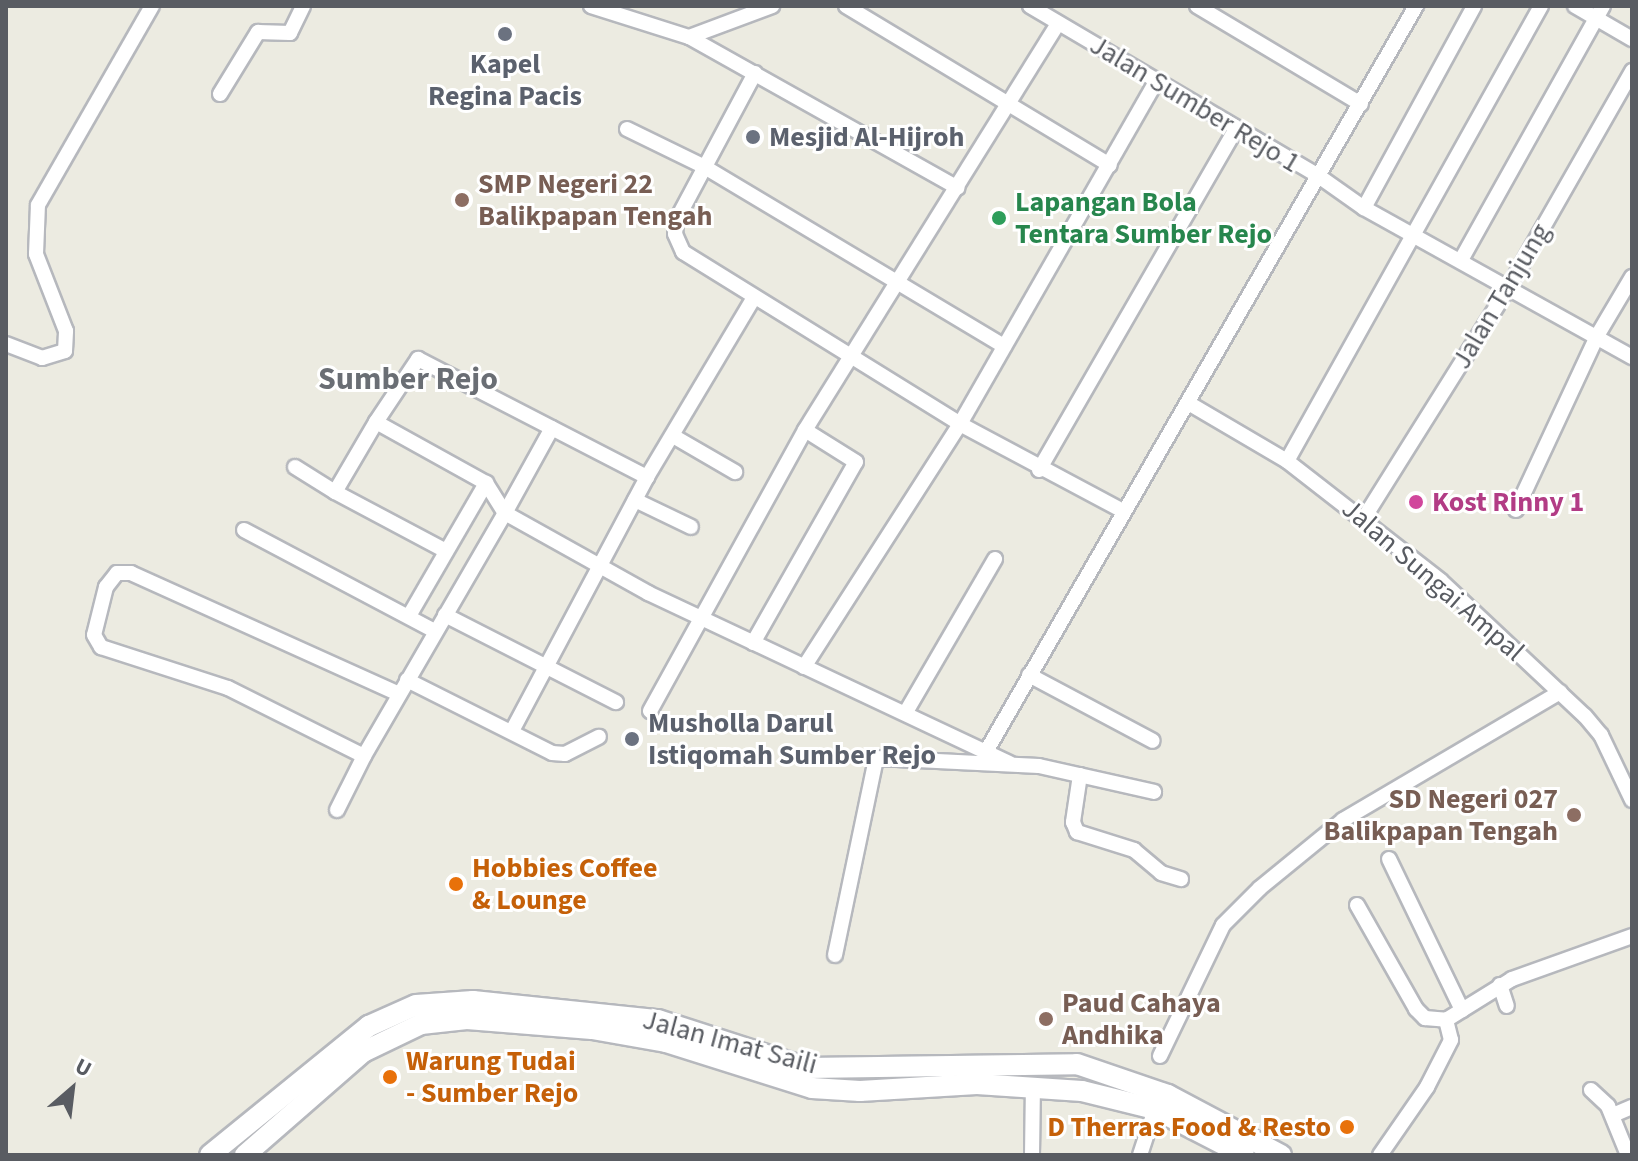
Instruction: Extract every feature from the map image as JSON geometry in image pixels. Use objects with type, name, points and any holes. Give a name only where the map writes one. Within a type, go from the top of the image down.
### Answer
[{"type":"main road","name":"Jalan Imat Saili","points":[[210,1155],[237,1138],[369,1026],[416,1005],[473,1001],[614,1012],[737,1053],[789,1082],[834,1090],[1033,1086],[1106,1095],[1155,1109],[1244,1155]]},
{"type":"main road","name":"Jalan Imat Saili","points":[[245,1155],[363,1052],[421,1024],[467,1019],[592,1029],[828,1070],[1018,1061],[1077,1064],[1168,1095],[1281,1155]]},
{"type":"street","points":[[6,344],[42,358],[65,351],[66,331],[36,254],[38,205],[152,6]]},
{"type":"street","points":[[220,94],[258,32],[290,33],[303,6]]},
{"type":"street","points":[[591,6],[689,37],[958,188]]},
{"type":"street","points":[[689,37],[772,6]]},
{"type":"street","points":[[846,6],[1110,165]]},
{"type":"street","name":"Jalan Sumber Rejo 1","points":[[1030,6],[1320,177],[1364,208],[1632,357]]},
{"type":"street","points":[[650,711],[699,616],[805,430],[1009,104],[1061,6]]},
{"type":"street","points":[[1197,6],[1361,104]]},
{"type":"street","points":[[987,750],[1123,511],[1190,404],[1416,6]]},
{"type":"street","points":[[1364,208],[1474,6]]},
{"type":"street","points":[[1287,461],[1541,6]]},
{"type":"street","points":[[1575,6],[1600,12],[1632,39]]},
{"type":"street","points":[[1461,260],[1600,12]]},
{"type":"street","name":"Jalan Tanjung","points":[[1364,518],[1509,287],[1632,71]]},
{"type":"street","points":[[755,73],[676,221],[676,240],[688,256],[753,299],[960,424],[1039,470],[1123,511]]},
{"type":"street","points":[[804,667],[960,424],[1157,80]]},
{"type":"street","points":[[627,129],[703,166],[1004,346]]},
{"type":"street","points":[[1039,470],[1236,129]]},
{"type":"street","points":[[1516,510],[1597,336],[1632,277]]},
{"type":"street","points":[[512,731],[647,477],[753,299]]},
{"type":"street","points":[[335,492],[410,365],[418,359],[647,477]]},
{"type":"street","name":"Jalan Sungai Ampal","points":[[1190,404],[1287,461],[1364,518],[1560,692],[1601,735],[1632,800]]},
{"type":"street","points":[[376,422],[486,483],[505,513],[599,565],[753,643],[1010,763]]},
{"type":"street","points":[[337,810],[364,756],[552,428]]},
{"type":"street","points":[[753,643],[856,462],[805,430]]},
{"type":"street","points":[[673,436],[735,472]]},
{"type":"street","points":[[295,467],[335,492],[446,551]]},
{"type":"street","points":[[409,616],[486,483]]},
{"type":"street","points":[[635,500],[691,527]]},
{"type":"street","points":[[244,530],[435,631]]},
{"type":"street","points":[[906,712],[995,559]]},
{"type":"street","points":[[364,756],[228,688],[101,647],[94,635],[106,587],[117,573],[131,573],[399,694]]},
{"type":"street","points":[[445,615],[616,702]]},
{"type":"street","points":[[1029,675],[1153,741]]},
{"type":"street","points":[[407,680],[558,754],[599,737]]},
{"type":"street","points":[[1160,1056],[1223,925],[1260,888],[1343,820],[1560,692]]},
{"type":"street","points":[[835,955],[874,760],[1010,763],[1154,792]]},
{"type":"street","points":[[1080,775],[1073,822],[1077,832],[1134,850],[1161,873],[1181,879]]},
{"type":"street","points":[[1389,859],[1404,900],[1422,921],[1462,1010]]},
{"type":"street","points":[[1357,905],[1416,1009],[1425,1018],[1446,1020],[1500,985],[1632,936]]},
{"type":"street","points":[[1500,985],[1507,1006]]},
{"type":"street","points":[[1380,1155],[1427,1087],[1451,1040],[1446,1020]]},
{"type":"street","points":[[1032,1155],[1033,1086]]},
{"type":"street","points":[[1591,1090],[1613,1115],[1628,1155]]},
{"type":"street","points":[[1613,1115],[1632,1107]]},
{"type":"street","points":[[1140,1155],[1155,1109]]},
{"type":"place","name":"Kapel Regina Pacis","points":[[505,34]]},
{"type":"place","name":"Mesjid Al-Hijroh","points":[[753,137]]},
{"type":"place","name":"SMP Negeri 22 Balikpapan Tengah","points":[[462,200]]},
{"type":"place","name":"Lapangan Bola Tentara Sumber Rejo","points":[[999,218]]},
{"type":"place","name":"Kost Rinny 1","points":[[1416,502]]},
{"type":"place","name":"Musholla Darul Istiqomah Sumber Rejo","points":[[632,739]]},
{"type":"place","name":"SD Negeri 027 Balikpapan Tengah","points":[[1574,815]]},
{"type":"place","name":"Hobbies Coffee & Lounge","points":[[456,884]]},
{"type":"place","name":"Paud Cahaya Andhika","points":[[1046,1019]]},
{"type":"place","name":"Warung Tudai - Sumber Rejo","points":[[390,1077]]},
{"type":"place","name":"D Therras Food & Resto","points":[[1347,1127]]},
{"type":"district","name":"Sumber Rejo","points":[[408,379]]}]
